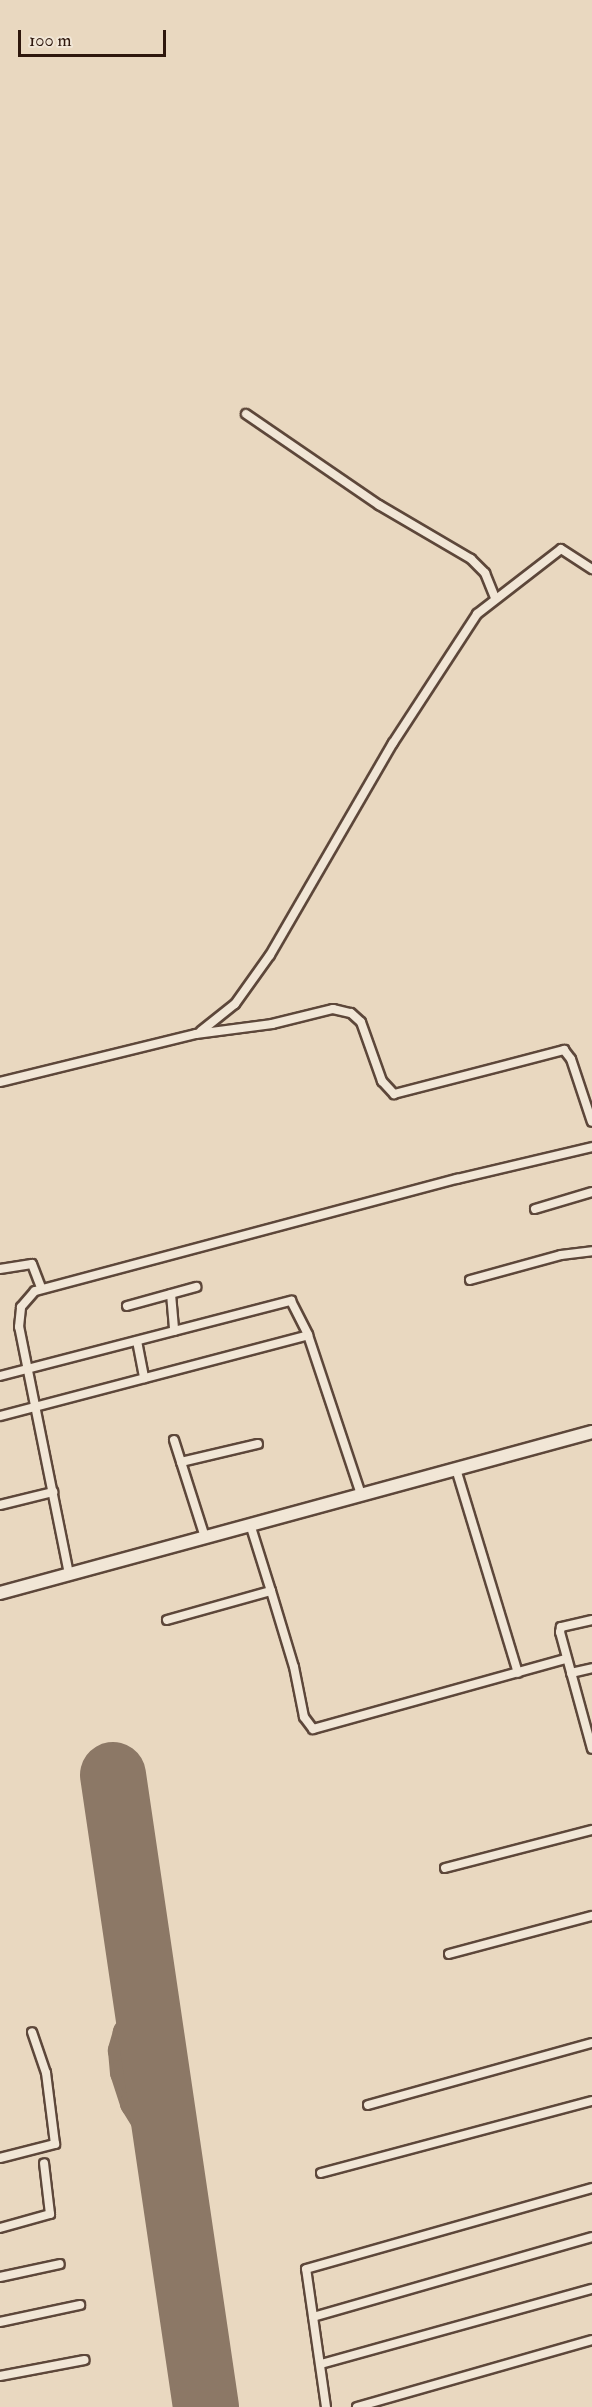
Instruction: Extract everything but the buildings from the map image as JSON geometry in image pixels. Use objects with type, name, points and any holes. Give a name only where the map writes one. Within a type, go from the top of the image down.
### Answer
[{"type":"street","points":[[246,414],[379,505],[471,559],[485,573],[495,598]]},
{"type":"street","points":[[196,1035],[235,1004],[259,971],[393,743],[465,630],[495,598],[561,549],[592,569]]},
{"type":"street","points":[[0,1083],[196,1035],[342,1009],[361,1022],[382,1081],[390,1093],[564,1050],[569,1054],[590,1103],[592,1122]]},
{"type":"street","points":[[69,1574],[18,1316],[29,1297],[41,1288],[592,1146]]},
{"type":"street","points":[[535,1209],[592,1192]]},
{"type":"street","points":[[470,1280],[561,1255],[592,1251]]},
{"type":"street","points":[[0,1269],[32,1264],[41,1288]]},
{"type":"street","points":[[127,1306],[196,1287]]},
{"type":"street","points":[[171,1294],[174,1331]]},
{"type":"street","points":[[0,1376],[286,1300],[295,1304],[308,1335],[361,1494]]},
{"type":"street","points":[[0,1416],[308,1335]]},
{"type":"street","points":[[137,1341],[144,1378]]},
{"type":"street","points":[[0,1593],[592,1432]]},
{"type":"street","points":[[174,1440],[205,1537]]},
{"type":"street","points":[[181,1462],[258,1444]]},
{"type":"street","points":[[456,1469],[518,1673]]},
{"type":"street","points":[[0,1505],[53,1492]]},
{"type":"street","points":[[250,1524],[294,1667],[304,1717],[313,1729],[560,1661]]},
{"type":"street","points":[[167,1620],[271,1591]]},
{"type":"street","points":[[592,1620],[560,1629],[560,1661],[571,1673],[592,1749]]},
{"type":"street","points":[[571,1673],[592,1668]]},
{"type":"street","points":[[445,1868],[592,1830]]},
{"type":"street","points":[[449,1954],[592,1916]]},
{"type":"street","points":[[0,2158],[55,2144],[46,2073],[32,2032]]},
{"type":"street","points":[[368,2105],[592,2043]]},
{"type":"street","points":[[321,2173],[592,2101]]},
{"type":"street","points":[[0,2229],[50,2214],[44,2163]]},
{"type":"street","points":[[326,2407],[306,2268],[592,2188]]},
{"type":"street","points":[[313,2316],[592,2237]]},
{"type":"street","points":[[0,2277],[60,2264]]},
{"type":"street","points":[[321,2364],[592,2289]]},
{"type":"street","points":[[0,2322],[80,2305]]},
{"type":"street","points":[[357,2407],[592,2340]]},
{"type":"street","points":[[0,2376],[85,2360]]},
{"type":"taxiway","points":[[151,2030],[139,2025],[126,2032],[121,2050],[123,2072],[133,2103],[170,2163]]},
{"type":"runway","points":[[113,1775],[206,2407]]}]
